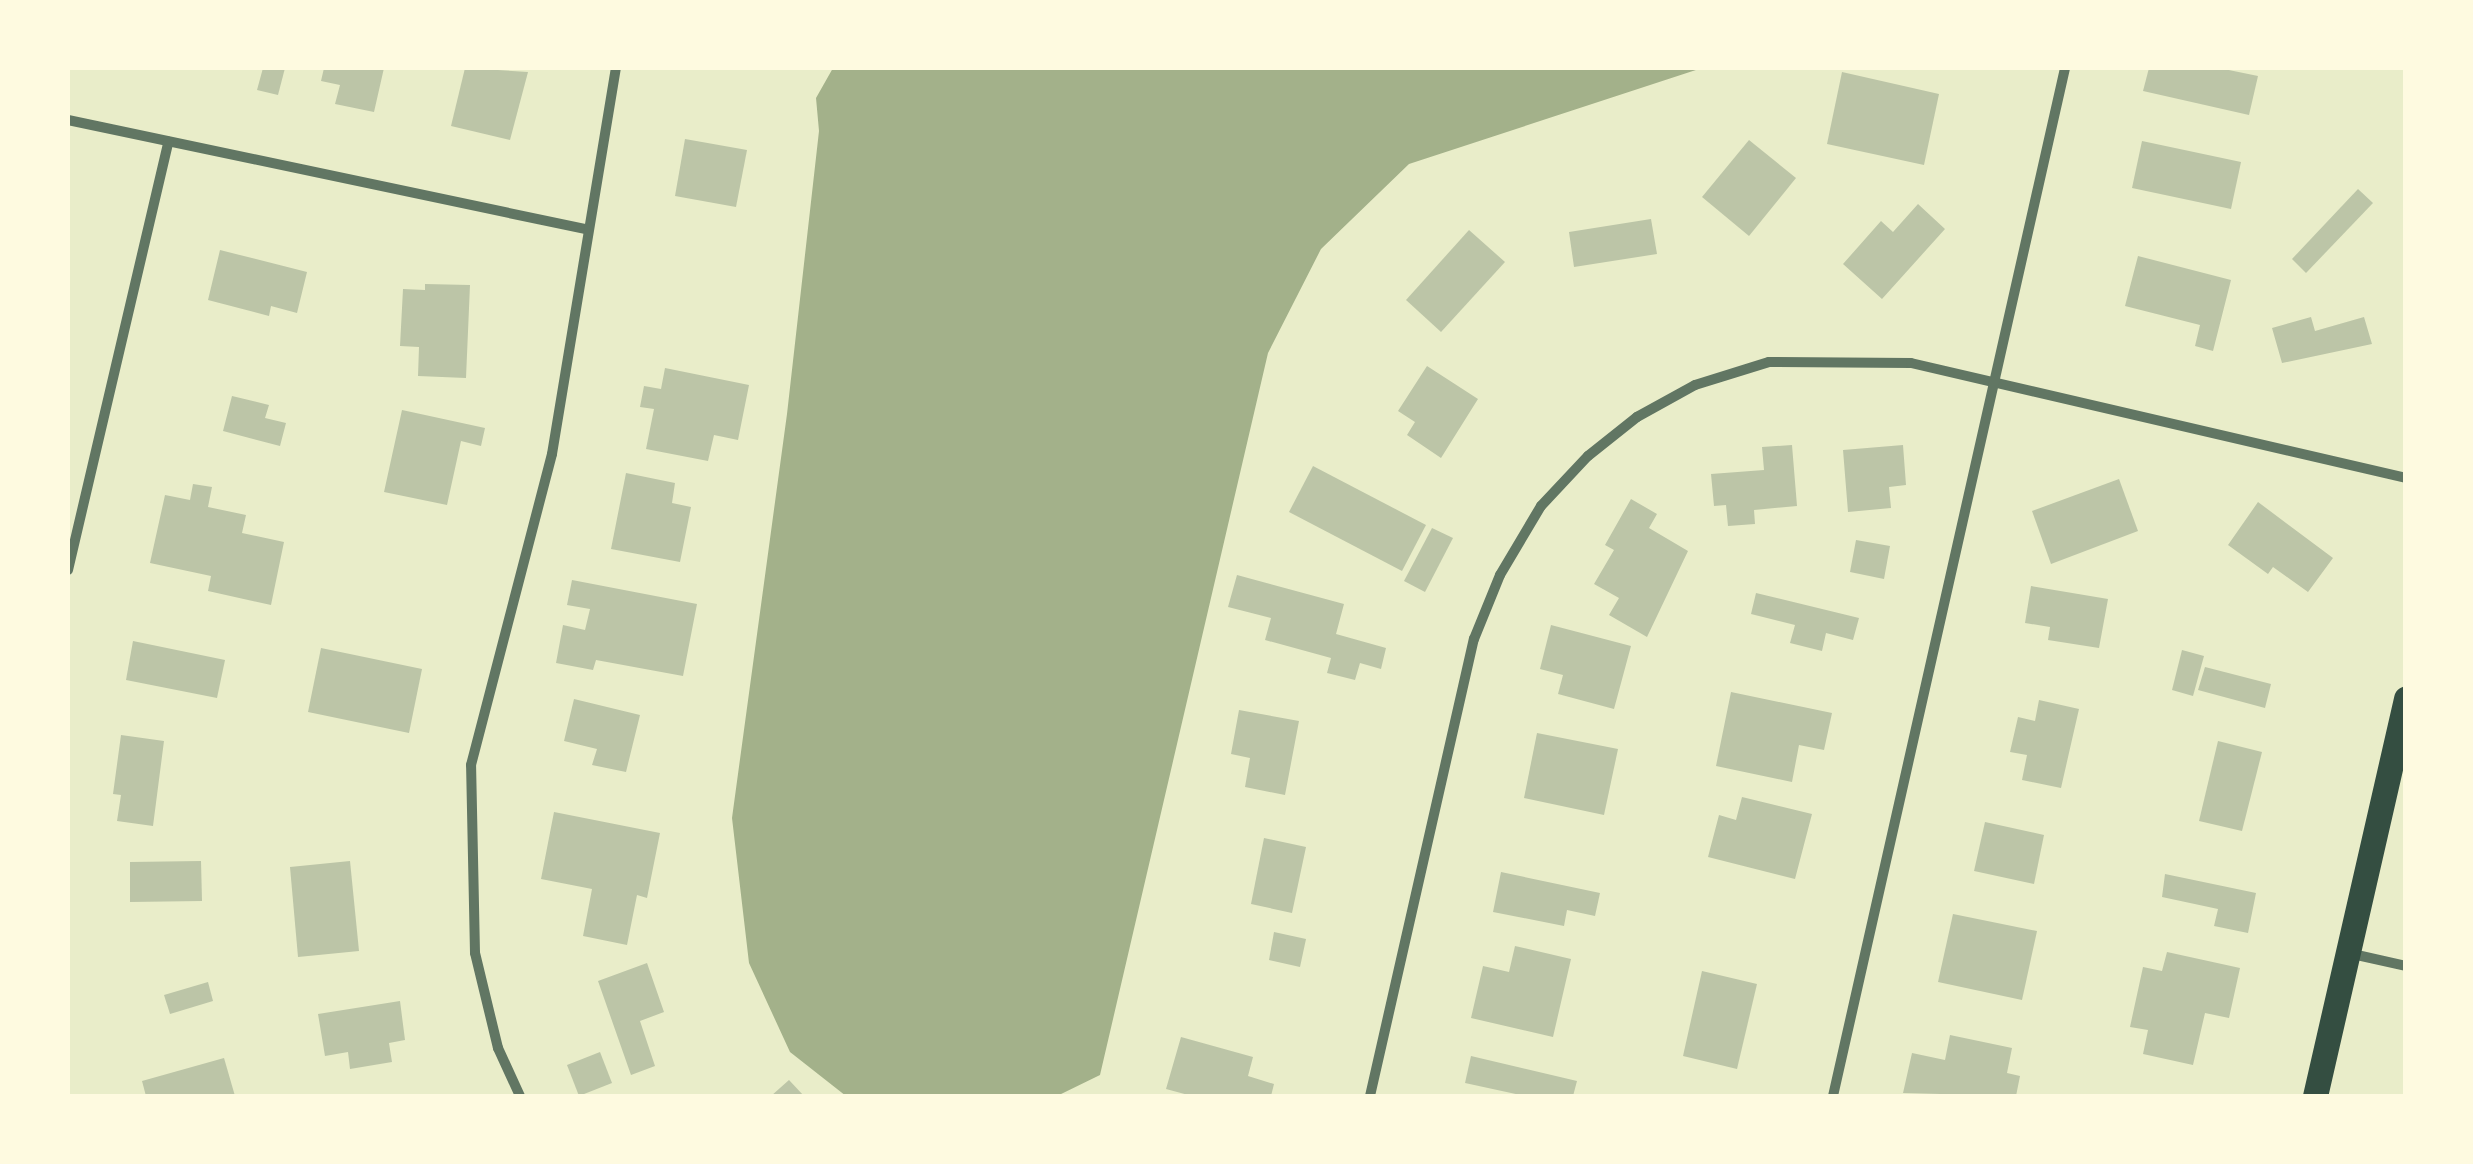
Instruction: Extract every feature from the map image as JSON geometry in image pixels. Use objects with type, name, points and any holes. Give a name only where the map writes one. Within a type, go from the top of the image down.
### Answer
[{"type":"main road","points":[[2315,1096],[2406,698]]},
{"type":"street","points":[[520,1096],[498,1048],[475,952],[472,765],[552,454],[585,230],[616,68]]},
{"type":"street","points":[[1833,1096],[2065,68]]},
{"type":"street","points":[[68,120],[585,230]]},
{"type":"street","points":[[68,570],[168,142]]},
{"type":"street","points":[[1370,1096],[1474,639],[1500,575],[1542,506],[1588,456],[1637,418],[1695,385],[1769,362],[1910,363],[2406,478]]},
{"type":"street","points":[[2348,953],[2406,966]]},
{"type":"shaded area","points":[[833,68],[1702,68],[1409,164],[1321,249],[1268,353],[1100,1075],[1057,1096],[846,1096],[790,1052],[749,963],[732,818],[787,414],[819,131],[816,98]]},
{"type":"building","points":[[263,68],[285,68],[278,95],[257,90]]},
{"type":"building","points":[[324,68],[384,68],[374,112],[335,104],[340,85],[321,81]]},
{"type":"building","points":[[465,68],[528,72],[510,140],[451,126]]},
{"type":"building","points":[[2149,68],[2219,68],[2258,76],[2249,115],[2143,91]]},
{"type":"building","points":[[1842,72],[1939,94],[1924,165],[1827,144]]},
{"type":"building","points":[[685,139],[747,150],[736,207],[675,196]]},
{"type":"building","points":[[1749,140],[1796,178],[1749,236],[1702,197]]},
{"type":"building","points":[[2142,141],[2241,162],[2231,209],[2132,188]]},
{"type":"building","points":[[2358,189],[2373,203],[2306,273],[2292,259]]},
{"type":"building","points":[[1918,204],[1945,229],[1882,299],[1843,264],[1881,221],[1893,232]]},
{"type":"building","points":[[1651,219],[1657,254],[1574,267],[1569,232]]},
{"type":"building","points":[[1469,230],[1505,262],[1441,332],[1406,300]]},
{"type":"building","points":[[220,250],[307,272],[297,313],[271,306],[269,316],[208,300]]},
{"type":"building","points":[[2138,256],[2231,280],[2213,351],[2195,346],[2200,325],[2125,306]]},
{"type":"building","points":[[425,284],[470,285],[466,378],[418,376],[419,347],[400,346],[403,289],[425,290]]},
{"type":"building","points":[[2311,317],[2315,331],[2364,317],[2372,344],[2282,363],[2272,328]]},
{"type":"building","points":[[1427,366],[1478,399],[1441,458],[1407,435],[1415,422],[1398,411]]},
{"type":"building","points":[[665,368],[749,385],[738,440],[714,435],[708,461],[646,449],[654,409],[640,407],[644,386],[661,389]]},
{"type":"building","points":[[232,396],[269,405],[265,418],[286,423],[280,446],[223,431]]},
{"type":"building","points":[[402,410],[485,428],[481,446],[461,441],[447,505],[384,492]]},
{"type":"building","points":[[1792,445],[1797,506],[1754,510],[1755,524],[1728,526],[1726,505],[1714,506],[1711,474],[1764,470],[1762,447]]},
{"type":"building","points":[[1903,445],[1906,485],[1889,487],[1891,508],[1848,512],[1843,450]]},
{"type":"building","points":[[1313,466],[1426,525],[1402,571],[1289,512]]},
{"type":"building","points":[[626,473],[675,483],[672,503],[691,507],[680,562],[611,549]]},
{"type":"building","points":[[2119,479],[2138,531],[2051,564],[2032,511]]},
{"type":"building","points":[[193,484],[212,487],[208,507],[246,515],[242,533],[284,542],[271,605],[208,591],[211,576],[150,563],[165,495],[190,500]]},
{"type":"building","points":[[1631,499],[1657,514],[1649,528],[1688,551],[1647,637],[1609,615],[1619,598],[1594,584],[1614,550],[1605,545]]},
{"type":"building","points":[[2258,502],[2333,558],[2308,592],[2273,567],[2268,574],[2228,545]]},
{"type":"building","points":[[1432,528],[1453,538],[1425,592],[1404,581]]},
{"type":"building","points":[[1856,540],[1890,546],[1884,579],[1850,572]]},
{"type":"building","points":[[1237,575],[1344,604],[1336,634],[1386,648],[1381,669],[1360,663],[1355,680],[1327,673],[1331,658],[1265,640],[1271,618],[1228,607]]},
{"type":"building","points":[[572,580],[697,604],[683,676],[596,660],[593,670],[556,663],[563,625],[585,630],[590,609],[567,605]]},
{"type":"building","points":[[2031,586],[2108,599],[2099,648],[2048,640],[2050,627],[2025,623]]},
{"type":"building","points":[[1756,593],[1859,618],[1853,640],[1826,633],[1822,651],[1790,643],[1795,625],[1751,614]]},
{"type":"building","points":[[1551,625],[1631,646],[1614,709],[1558,694],[1563,675],[1540,669]]},
{"type":"building","points":[[133,641],[225,660],[217,698],[126,680]]},
{"type":"building","points":[[321,648],[422,669],[409,733],[308,712]]},
{"type":"building","points":[[2182,650],[2204,656],[2193,696],[2172,690]]},
{"type":"building","points":[[2205,667],[2271,684],[2265,708],[2198,690]]},
{"type":"building","points":[[1731,692],[1832,713],[1824,750],[1799,745],[1792,782],[1716,766]]},
{"type":"building","points":[[574,699],[640,715],[626,772],[592,765],[597,749],[564,741]]},
{"type":"building","points":[[2039,700],[2079,709],[2061,788],[2022,780],[2027,755],[2010,752],[2018,717],[2035,721]]},
{"type":"building","points":[[1239,710],[1299,721],[1285,795],[1245,787],[1250,758],[1231,754]]},
{"type":"building","points":[[1537,733],[1618,749],[1604,815],[1524,798]]},
{"type":"building","points":[[121,735],[164,741],[153,826],[117,821],[121,795],[113,794]]},
{"type":"building","points":[[2218,741],[2262,752],[2242,831],[2199,821]]},
{"type":"building","points":[[1742,797],[1812,814],[1795,879],[1708,857],[1719,815],[1736,820]]},
{"type":"building","points":[[554,812],[660,833],[647,898],[637,895],[627,945],[583,936],[592,889],[541,879]]},
{"type":"building","points":[[1985,822],[2044,835],[2034,884],[1974,871]]},
{"type":"building","points":[[1264,838],[1306,847],[1292,913],[1251,904]]},
{"type":"building","points":[[201,861],[202,901],[130,902],[130,862]]},
{"type":"building","points":[[350,861],[359,951],[298,957],[290,867]]},
{"type":"building","points":[[1501,872],[1600,893],[1595,916],[1567,910],[1564,926],[1493,912]]},
{"type":"building","points":[[2165,874],[2256,893],[2248,933],[2214,926],[2218,909],[2162,897]]},
{"type":"building","points":[[1953,914],[2037,931],[2022,1000],[1938,982]]},
{"type":"building","points":[[1274,932],[1306,939],[1300,967],[1269,960]]},
{"type":"building","points":[[1515,946],[1571,959],[1553,1037],[1471,1018],[1483,966],[1509,972]]},
{"type":"building","points":[[2167,952],[2240,968],[2229,1018],[2205,1013],[2193,1065],[2143,1054],[2148,1030],[2130,1027],[2143,967],[2162,971]]},
{"type":"building","points":[[647,963],[664,1012],[640,1021],[655,1066],[631,1075],[598,981]]},
{"type":"building","points":[[1702,971],[1757,984],[1737,1069],[1683,1056]]},
{"type":"building","points":[[208,982],[213,1001],[170,1014],[164,995]]},
{"type":"building","points":[[400,1001],[405,1040],[389,1043],[392,1062],[350,1069],[348,1052],[325,1056],[318,1014]]},
{"type":"building","points":[[1950,1035],[2012,1048],[2007,1073],[2020,1076],[2016,1096],[1903,1093],[1912,1053],[1945,1060]]},
{"type":"building","points":[[1181,1037],[1253,1057],[1248,1076],[1274,1084],[1271,1096],[1192,1096],[1166,1089]]},
{"type":"building","points":[[600,1052],[612,1083],[579,1096],[567,1065]]},
{"type":"building","points":[[1471,1056],[1577,1081],[1573,1096],[1525,1096],[1465,1083]]},
{"type":"building","points":[[224,1058],[235,1096],[146,1096],[142,1081]]},
{"type":"building","points":[[789,1080],[804,1096],[771,1096]]}]
